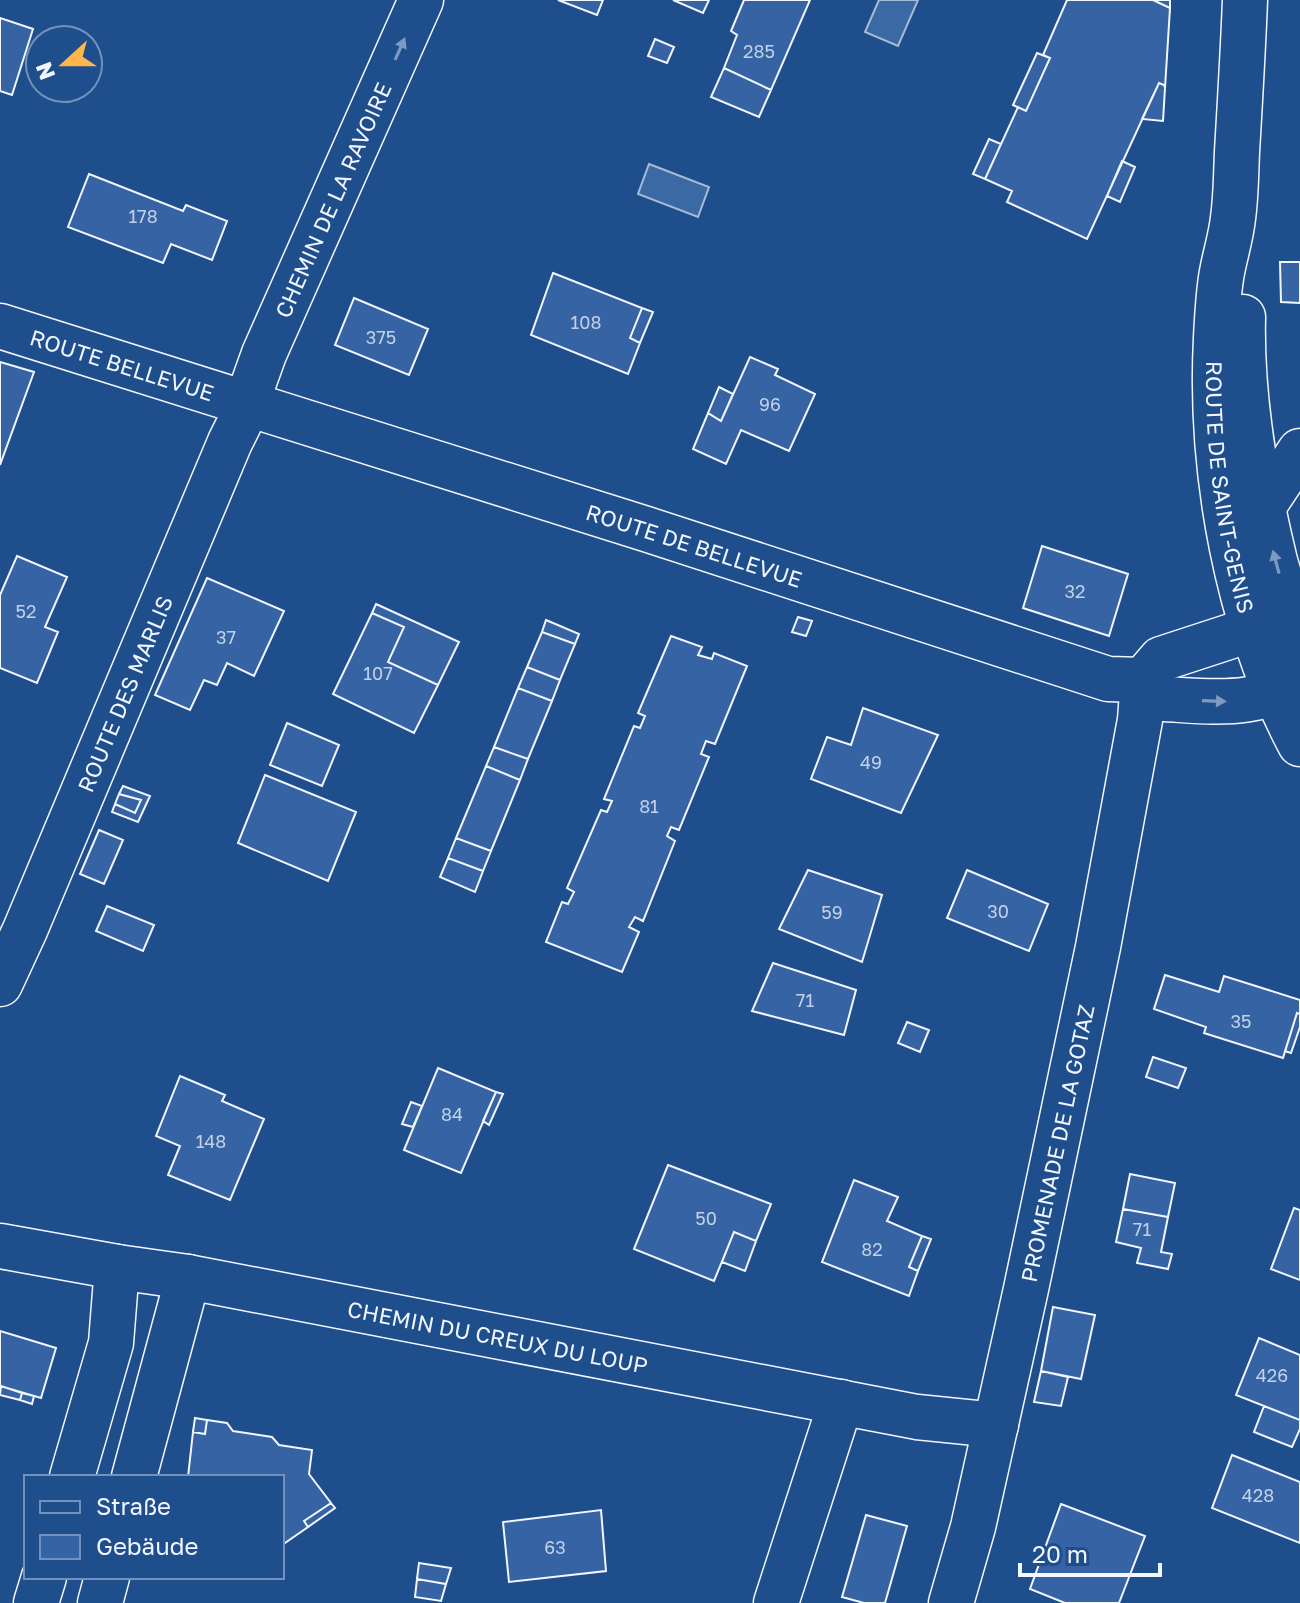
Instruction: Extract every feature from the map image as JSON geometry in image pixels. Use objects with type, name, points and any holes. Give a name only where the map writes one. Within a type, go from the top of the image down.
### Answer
[{"type":"street","name":"CHEMIN DE LA RAVOIRE","points":[[246,403],[264,354],[421,0]]},
{"type":"street","name":"ROUTE DE SAINT-GENIS","points":[[1245,0],[1233,219],[1221,277],[1214,386],[1223,488],[1241,591],[1253,629],[1287,680],[1300,744]]},
{"type":"street","name":"ROUTE DE SAINT-GENIS","points":[[1233,219],[1244,273],[1246,391],[1263,507],[1276,563],[1300,638]]},
{"type":"street","name":"ROUTE BELLEVUE","points":[[0,326],[246,403]]},
{"type":"street","name":"ROUTE DE BELLEVUE","points":[[246,403],[1108,679],[1143,680],[1164,699],[1243,702],[1287,680]]},
{"type":"street","name":"ROUTE DES MARLIS","points":[[0,984],[246,403]]},
{"type":"street","points":[[1263,507],[1300,451]]},
{"type":"street","points":[[1143,680],[1161,659],[1253,629],[1276,628],[1300,638]]},
{"type":"street","name":"PROMENADE DE LA GOTAZ","points":[[951,1603],[973,1527],[996,1425],[1098,947],[1140,720],[1143,680]]},
{"type":"street","name":"CHEMIN DU CREUX DU LOUP","points":[[0,1246],[188,1277],[917,1417],[996,1425]]},
{"type":"street","points":[[73,1475],[111,1343],[117,1267]]},
{"type":"street","points":[[135,1475],[188,1277]]},
{"type":"street","points":[[776,1603],[841,1402]]},
{"type":"street","points":[[36,1603],[43,1579]]},
{"type":"street","points":[[100,1603],[106,1579]]},
{"type":"water","points":[[879,0],[918,0],[898,46],[865,32]]},
{"type":"water","points":[[649,164],[709,187],[698,217],[638,194]]},
{"type":"building","points":[[558,0],[603,0],[597,15]]},
{"type":"building","points":[[673,0],[709,0],[703,13]]},
{"type":"building","points":[[744,0],[810,0],[771,90],[724,68],[737,35],[731,31]]},
{"type":"building","points":[[1067,0],[1153,0],[1170,8],[1165,88],[1159,83],[1087,239],[1007,202],[1012,191],[985,179],[1018,107],[1026,111],[1050,58],[1043,55]]},
{"type":"building","points":[[1153,0],[1170,0],[1170,8]]},
{"type":"building","points":[[0,18],[24,26],[24,57],[12,95],[0,91]]},
{"type":"building","points":[[655,39],[674,47],[667,63],[648,56]]},
{"type":"building","points":[[1037,53],[1050,58],[1026,111],[1013,105]]},
{"type":"building","points":[[724,68],[771,90],[759,117],[711,97]]},
{"type":"building","points":[[1159,83],[1165,88],[1163,121],[1142,119]]},
{"type":"building","points":[[989,139],[1001,144],[985,179],[973,174]]},
{"type":"building","points":[[1122,161],[1135,167],[1120,202],[1107,196]]},
{"type":"building","points":[[89,174],[183,211],[186,205],[227,221],[212,260],[171,244],[163,263],[68,227]]},
{"type":"building","points":[[1280,262],[1300,262],[1300,303],[1281,302]]},
{"type":"building","points":[[553,273],[642,308],[630,338],[640,343],[628,374],[531,335]]},
{"type":"building","points":[[354,298],[428,329],[409,375],[335,345]]},
{"type":"building","points":[[642,308],[653,312],[640,343],[630,338]]},
{"type":"building","points":[[750,357],[778,369],[775,375],[815,394],[789,451],[741,430],[726,464],[693,449],[708,413],[721,421]]},
{"type":"building","points":[[0,362],[34,372],[0,465]]},
{"type":"building","points":[[719,387],[733,394],[721,421],[708,413]]},
{"type":"building","points":[[1042,546],[1128,574],[1109,636],[1023,608]]},
{"type":"building","points":[[17,556],[67,577],[45,627],[58,632],[37,683],[0,668],[0,595]]},
{"type":"building","points":[[207,578],[284,611],[254,676],[227,663],[217,685],[204,680],[190,710],[155,695]]},
{"type":"building","points":[[376,604],[459,642],[438,685],[388,662],[404,627],[372,613]]},
{"type":"building","points":[[372,613],[404,627],[388,662],[438,685],[414,733],[333,694]]},
{"type":"building","points":[[798,617],[812,621],[806,636],[792,632]]},
{"type":"building","points":[[546,620],[579,634],[575,644],[542,632]]},
{"type":"building","points":[[542,632],[575,644],[560,680],[527,667]]},
{"type":"building","points":[[671,636],[702,647],[698,655],[712,659],[714,653],[747,666],[715,744],[706,741],[701,754],[709,757],[679,830],[671,827],[667,836],[675,841],[643,921],[635,917],[629,927],[639,932],[622,972],[546,942],[562,902],[568,904],[574,892],[567,888],[601,810],[607,812],[612,801],[604,799],[634,726],[640,728],[645,716],[638,713]]},
{"type":"building","points":[[527,667],[560,680],[552,701],[518,688]]},
{"type":"building","points":[[518,688],[552,701],[528,759],[494,747]]},
{"type":"building","points":[[863,708],[938,735],[901,813],[811,779],[827,737],[851,745]]},
{"type":"building","points":[[287,723],[339,745],[322,786],[270,765]]},
{"type":"building","points":[[494,747],[528,759],[520,780],[486,766]]},
{"type":"building","points":[[486,766],[520,780],[491,851],[456,838]]},
{"type":"building","points":[[265,775],[356,812],[328,881],[238,843]]},
{"type":"building","points":[[123,786],[150,796],[138,822],[112,812],[115,804],[135,813],[141,800],[119,794]]},
{"type":"building","points":[[119,794],[141,800],[135,813],[115,804]]},
{"type":"building","points":[[99,830],[123,840],[104,884],[80,874]]},
{"type":"building","points":[[456,838],[491,851],[483,871],[448,858]]},
{"type":"building","points":[[448,858],[483,871],[475,892],[440,877]]},
{"type":"building","points":[[808,870],[882,895],[862,962],[779,929]]},
{"type":"building","points":[[967,870],[1048,904],[1029,951],[947,918]]},
{"type":"building","points":[[107,906],[154,925],[143,951],[96,931]]},
{"type":"building","points":[[773,963],[856,990],[844,1035],[752,1011]]},
{"type":"building","points":[[1165,975],[1219,992],[1224,976],[1300,1000],[1300,1014],[1297,1013],[1283,1058],[1204,1033],[1206,1027],[1154,1009]]},
{"type":"building","points":[[1297,1013],[1300,1014],[1300,1027],[1291,1053],[1285,1051]]},
{"type":"building","points":[[907,1022],[929,1030],[920,1052],[898,1043]]},
{"type":"building","points":[[1153,1057],[1186,1068],[1178,1088],[1146,1077]]},
{"type":"building","points":[[438,1068],[496,1092],[461,1173],[404,1150]]},
{"type":"building","points":[[180,1076],[225,1095],[222,1101],[264,1119],[230,1200],[168,1175],[180,1146],[156,1136]]},
{"type":"building","points":[[496,1092],[503,1094],[489,1125],[483,1121]]},
{"type":"building","points":[[411,1102],[422,1106],[413,1127],[402,1124]]},
{"type":"building","points":[[668,1165],[771,1204],[756,1241],[734,1232],[714,1281],[634,1249]]},
{"type":"building","points":[[1130,1174],[1175,1183],[1168,1217],[1123,1209]]},
{"type":"building","points":[[854,1180],[898,1197],[887,1221],[922,1236],[909,1267],[918,1271],[909,1296],[822,1262]]},
{"type":"building","points":[[1294,1208],[1300,1210],[1300,1280],[1271,1269]]},
{"type":"building","points":[[1123,1209],[1168,1217],[1161,1252],[1172,1254],[1168,1269],[1137,1263],[1141,1248],[1116,1242]]},
{"type":"building","points":[[734,1232],[756,1241],[745,1271],[722,1262]]},
{"type":"building","points":[[922,1236],[931,1239],[918,1271],[909,1267]]},
{"type":"building","points":[[1053,1307],[1095,1315],[1081,1379],[1041,1371]]},
{"type":"building","points":[[0,1331],[56,1348],[41,1398],[0,1386]]},
{"type":"building","points":[[1259,1338],[1300,1355],[1300,1420],[1236,1395]]},
{"type":"building","points":[[1041,1371],[1068,1377],[1061,1406],[1034,1402]]},
{"type":"building","points":[[1,1386],[22,1393],[20,1400],[0,1395]]},
{"type":"building","points":[[22,1393],[34,1396],[32,1404],[20,1400]]},
{"type":"building","points":[[1264,1406],[1300,1420],[1300,1429],[1292,1447],[1254,1432]]},
{"type":"building","points":[[195,1418],[207,1420],[205,1434],[193,1432]]},
{"type":"building","points":[[207,1420],[227,1423],[233,1431],[272,1437],[279,1445],[312,1450],[309,1474],[331,1503],[304,1521],[308,1527],[284,1544],[284,1475],[188,1475],[193,1432],[205,1434]]},
{"type":"building","points":[[1232,1455],[1300,1482],[1300,1543],[1212,1508]]},
{"type":"building","points":[[331,1503],[335,1508],[308,1527],[304,1521]]},
{"type":"building","points":[[1061,1504],[1145,1536],[1119,1603],[1065,1603],[1030,1589]]},
{"type":"building","points":[[601,1510],[606,1571],[509,1582],[503,1522]]},
{"type":"building","points":[[866,1515],[907,1526],[885,1603],[864,1603],[842,1597]]},
{"type":"building","points":[[419,1563],[451,1568],[446,1584],[417,1579]]},
{"type":"building","points":[[417,1579],[446,1584],[441,1601],[415,1597]]}]
